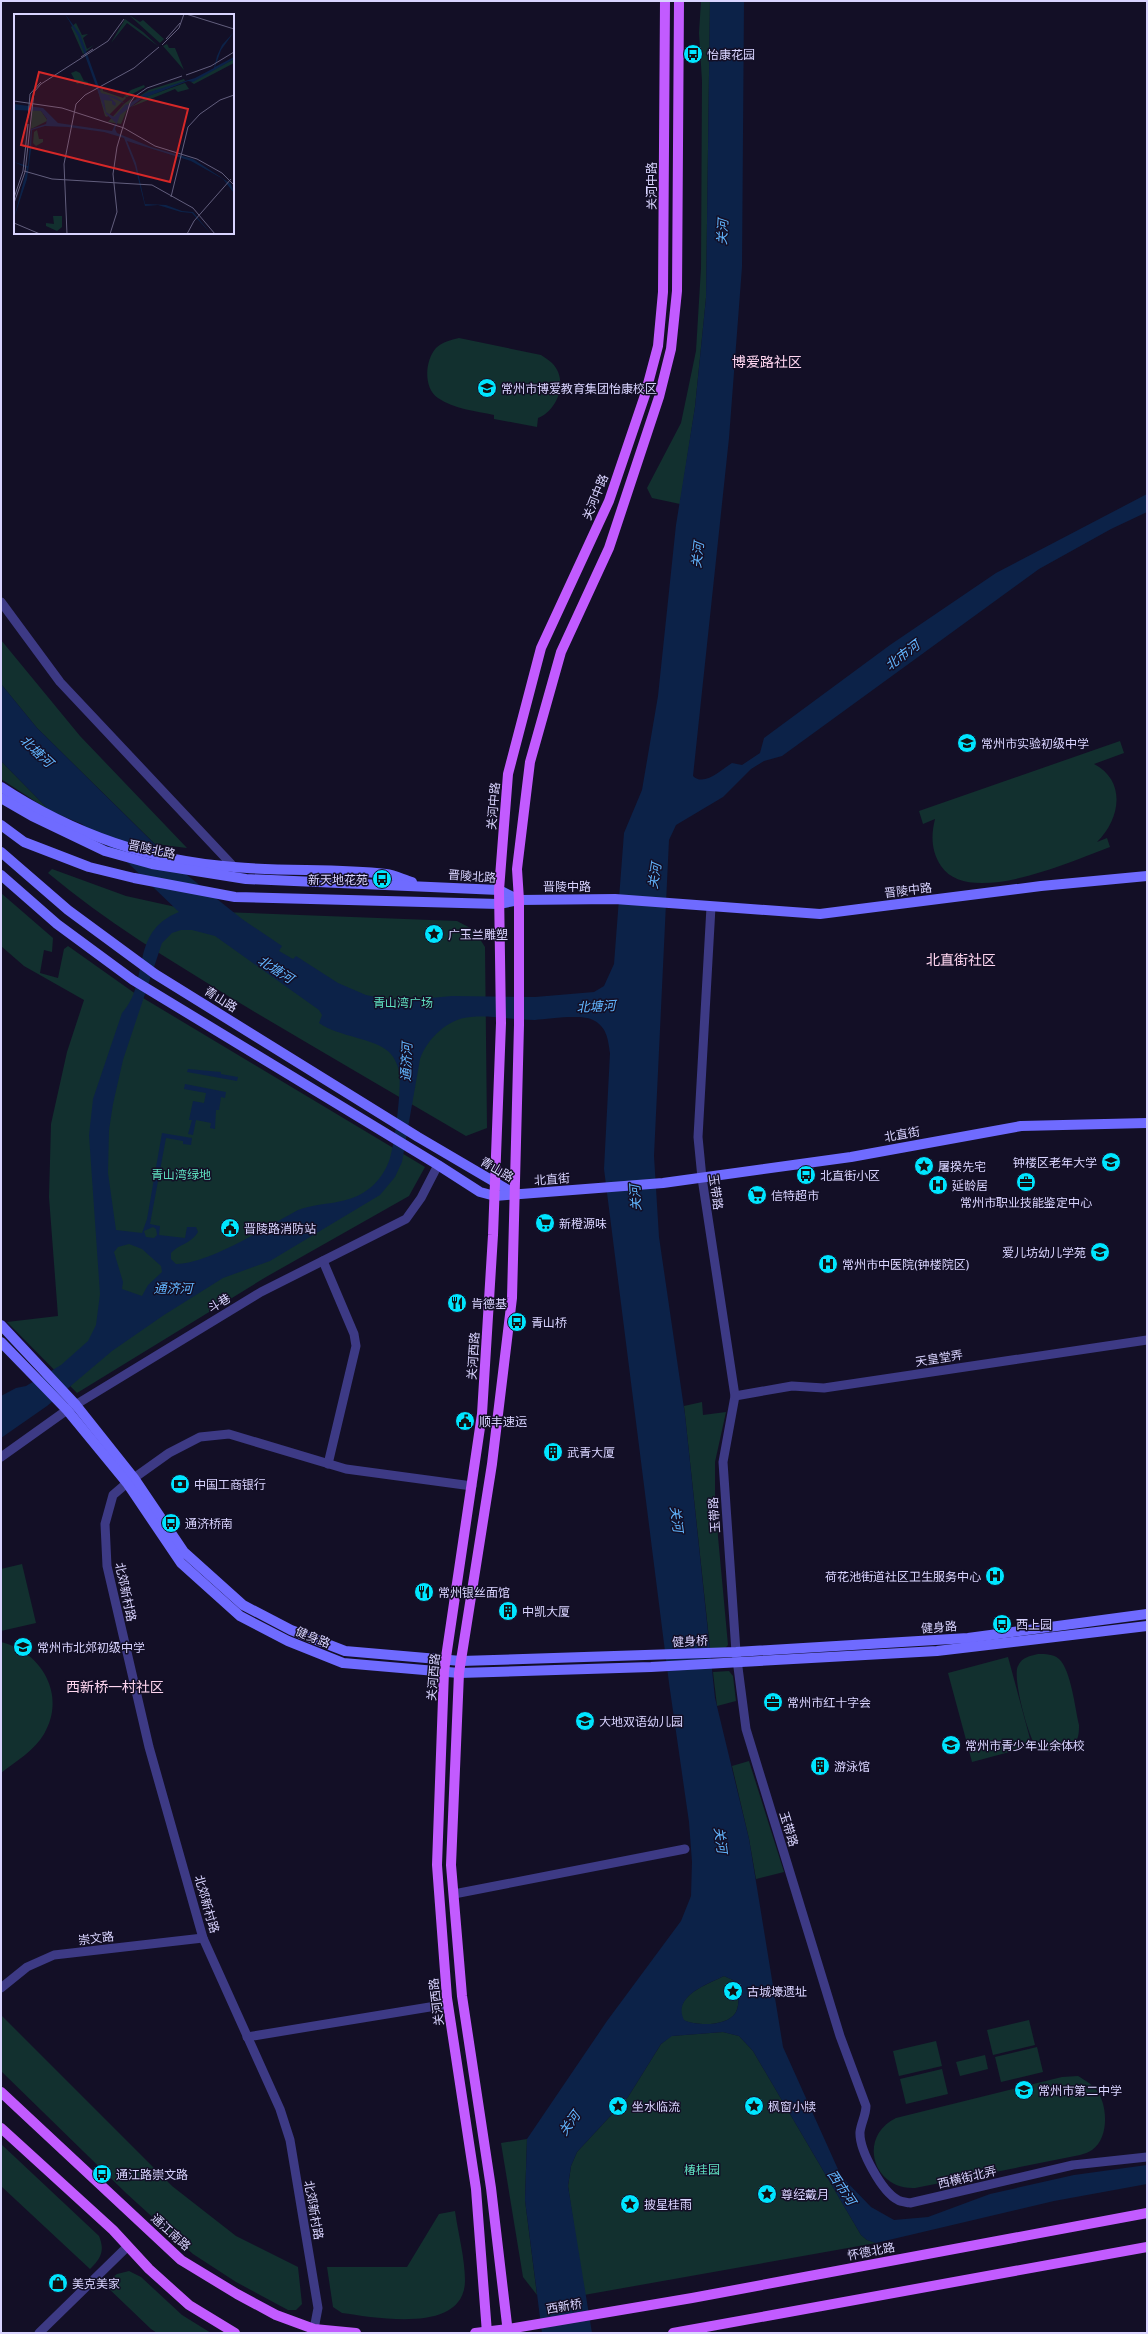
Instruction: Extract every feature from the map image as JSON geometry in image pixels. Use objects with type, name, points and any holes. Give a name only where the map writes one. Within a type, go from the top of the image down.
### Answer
[{"type":"main road","name":"关河中路","points":[[501,1023],[499,890],[508,774],[541,648],[609,501],[645,395],[658,346],[663,292],[665,1]]},
{"type":"main road","points":[[475,2333],[508,2331],[491,2188],[462,1996],[451,1865],[459,1673],[492,1464],[512,1298],[519,1025],[519,900],[516,869],[532,754],[561,652],[609,548],[659,397],[671,349],[677,291],[679,1]]},
{"type":"main road","points":[[1,788],[33,808],[91,836],[138,851],[186,861],[234,867],[387,874],[424,886]]},
{"type":"main road","name":"晋陵北路","points":[[1,798],[32,816],[105,851],[152,864],[246,879],[499,890],[519,900]]},
{"type":"main road","points":[[1,825],[24,842],[89,867],[134,878],[235,897],[499,904],[519,900]]},
{"type":"main road","name":"青山路","points":[[1,852],[68,910],[155,974],[418,1137],[495,1184],[515,1194]]},
{"type":"main road","name":"青山路","points":[[1,875],[57,924],[132,980],[438,1164],[480,1192],[495,1196],[515,1194]]},
{"type":"main road","name":"晋陵中路","points":[[519,900],[615,899],[820,914],[1041,886],[1147,876]]},
{"type":"main road","name":"关河西路","points":[[487,2333],[476,2189],[448,2004],[437,1865],[444,1671],[482,1414],[495,1196],[501,1023]]},
{"type":"main road","name":"北直街","points":[[515,1194],[590,1190],[702,1178],[850,1157],[1021,1126],[1147,1123]]},
{"type":"main road","points":[[1,1325],[30,1355],[71,1407]]},
{"type":"main road","points":[[1,1342],[71,1407]]},
{"type":"main road","name":"健身路","points":[[71,1407],[130,1480],[184,1552],[243,1605],[291,1630],[345,1652],[446,1660],[461,1661],[650,1656]]},
{"type":"main road","name":"健身路","points":[[130,1480],[181,1563],[240,1616],[288,1641],[343,1663],[459,1673],[651,1667]]},
{"type":"main road","name":"健身路","points":[[734,1652],[968,1638],[1147,1614]]},
{"type":"main road","name":"健身路","points":[[734,1663],[937,1651],[1147,1626]]},
{"type":"main road","name":"健身桥","points":[[650,1656],[734,1652]]},
{"type":"main road","name":"健身桥","points":[[651,1667],[734,1663]]},
{"type":"main road","name":"通江南路","points":[[1,2092],[181,2260],[269,2312],[314,2329],[356,2333]]},
{"type":"main road","points":[[1,2128],[128,2246],[189,2306],[235,2333]]},
{"type":"main road","name":"怀德北路","points":[[599,2313],[1147,2213]]},
{"type":"main road","points":[[673,2333],[1147,2247]]},
{"type":"main road","name":"西新桥","points":[[508,2331],[533,2324],[599,2313]]},
{"type":"street","points":[[1,602],[60,682],[234,867]]},
{"type":"street","name":"玉带路","points":[[711,907],[698,1137],[702,1178],[735,1396],[722,1462],[734,1663],[746,1729],[840,2036],[866,2106]]},
{"type":"street","name":"斗巷","points":[[1,1458],[71,1407],[261,1292],[406,1219],[421,1198],[438,1164]]},
{"type":"street","points":[[323,1261],[354,1334],[356,1346],[328,1464]]},
{"type":"street","name":"天皇堂弄","points":[[735,1396],[792,1386],[824,1388],[1147,1340]]},
{"type":"street","name":"北郊新村路","points":[[314,2329],[318,2308],[290,2140],[280,2109],[203,1938],[149,1747],[107,1566],[105,1524],[113,1495],[130,1480],[169,1453],[200,1437],[229,1434],[346,1469],[472,1486]]},
{"type":"street","points":[[454,1894],[685,1849]]},
{"type":"street","name":"崇文路","points":[[1,1988],[27,1967],[54,1955],[203,1938]]},
{"type":"street","points":[[247,2037],[448,2004]]},
{"type":"street","name":"西横街北弄","points":[[866,2106],[866,2114],[860,2133],[862,2149],[886,2190],[898,2200],[910,2203],[1073,2165],[1147,2157]]},
{"type":"street","points":[[39,2333],[128,2246]]},
{"type":"green space","points":[[701,1],[710,1],[706,298],[695,407],[680,504],[652,498],[647,488],[681,423],[696,351],[701,268],[702,81],[699,33]]},
{"type":"green space","points":[[459,338],[541,355],[552,363],[560,378],[559,394],[556,402],[551,408],[538,418],[537,427],[494,419],[494,415],[451,405],[438,398],[433,393],[430,388],[427,374],[432,353],[441,344]]},
{"type":"green space","points":[[1,640],[80,736],[187,848],[155,844],[37,728],[1,684]]},
{"type":"green space","points":[[1120,741],[1124,753],[1094,764],[1105,771],[1112,780],[1116,790],[1115,812],[1111,823],[1097,842],[1107,838],[1110,847],[1072,862],[1022,878],[997,882],[974,883],[955,878],[941,866],[935,855],[933,843],[935,819],[923,824],[919,811]]},
{"type":"green space","points":[[1,761],[50,811],[1,779]]},
{"type":"green space","name":"青山湾广场","points":[[52,869],[126,896],[194,911],[457,921],[474,930],[485,947],[487,1128],[466,1136],[233,999],[115,924],[48,873]]},
{"type":"green space","name":"青山湾绿地","points":[[1,893],[53,938],[52,952],[44,950],[40,973],[58,978],[64,949],[68,946],[133,992],[425,1167],[409,1196],[266,1277],[77,1393],[7,1322],[58,1316],[49,1197],[51,1124],[67,1052],[84,1000],[24,966],[1,946]]},
{"type":"green space","points":[[702,1402],[703,1415],[726,1412],[715,1462],[715,1504],[728,1645],[725,1648],[710,1648],[684,1406]]},
{"type":"green space","points":[[22,1564],[36,1623],[1,1631],[1,1569]]},
{"type":"green space","points":[[1,1642],[16,1647],[39,1665],[51,1691],[53,1705],[50,1720],[40,1740],[1,1773]]},
{"type":"green space","points":[[1047,1654],[1057,1657],[1063,1664],[1070,1680],[1079,1725],[1078,1734],[1076,1740],[1071,1746],[1061,1751],[1045,1751],[1036,1746],[1025,1719],[1017,1681],[1018,1666],[1029,1656]]},
{"type":"green space","points":[[1008,1657],[1032,1746],[972,1762],[948,1673]]},
{"type":"green space","points":[[729,1671],[733,1676],[736,1701],[717,1706],[713,1672]]},
{"type":"green space","points":[[749,1761],[784,1872],[756,1879],[749,1839],[732,1766]]},
{"type":"green space","points":[[724,1976],[735,1981],[738,1993],[736,2012],[732,2017],[719,2023],[711,2024],[683,2020],[681,2012],[683,2004],[687,1998],[701,1987]]},
{"type":"green space","points":[[1,2015],[172,2186],[236,2236],[298,2267],[302,2304],[296,2310],[288,2310],[236,2282],[193,2254],[126,2193],[1,2071]]},
{"type":"green space","points":[[1029,2020],[1035,2045],[993,2055],[987,2030]]},
{"type":"green space","name":"椿桂园","points":[[723,2032],[739,2036],[753,2051],[861,2235],[867,2240],[876,2243],[584,2295],[568,2186],[571,2166],[577,2152],[628,2097],[661,2044],[671,2036]]},
{"type":"green space","points":[[936,2041],[942,2066],[899,2076],[893,2051]]},
{"type":"green space","points":[[1037,2047],[1043,2072],[1001,2082],[995,2057]]},
{"type":"green space","points":[[985,2055],[988,2069],[960,2076],[956,2062]]},
{"type":"green space","points":[[942,2069],[948,2094],[906,2104],[900,2079]]},
{"type":"green space","points":[[1078,2076],[1095,2088],[1102,2101],[1105,2116],[1104,2132],[1101,2139],[1092,2150],[1086,2153],[915,2188],[901,2186],[889,2181],[880,2172],[875,2161],[874,2149],[877,2137],[884,2127],[896,2118],[1062,2077]]},
{"type":"green space","points":[[527,2139],[525,2200],[537,2295],[523,2277],[501,2143]]},
{"type":"green space","points":[[1,2144],[99,2236],[102,2246],[101,2254],[90,2269],[1,2186]]},
{"type":"green space","points":[[455,2211],[463,2255],[465,2281],[461,2298],[450,2309],[435,2316],[417,2319],[396,2319],[376,2318],[342,2313],[333,2307],[327,2267],[407,2267],[439,2214]]},
{"type":"green space","points":[[129,2271],[141,2277],[182,2315],[211,2333],[157,2333],[151,2329],[104,2284],[117,2274]]},
{"type":"water","points":[[710,1],[744,1],[742,267],[729,438],[693,776],[697,779],[707,779],[732,763],[742,765],[760,753],[764,738],[890,645],[996,573],[1147,494],[1147,512],[1111,529],[1039,569],[782,756],[764,761],[751,769],[723,797],[676,825],[669,840],[654,1156],[659,1237],[685,1415],[715,1698],[749,1839],[783,2047],[841,2176],[871,2207],[894,2220],[928,2217],[990,2194],[1074,2175],[1147,2165],[1147,2184],[1054,2201],[876,2243],[867,2240],[861,2235],[753,2051],[739,2036],[723,2032],[672,2036],[661,2044],[628,2097],[577,2152],[571,2166],[568,2186],[592,2333],[542,2333],[525,2200],[527,2139],[607,2021],[681,1921],[691,1896],[692,1862],[689,1822],[669,1683],[604,1169],[610,1053],[606,1034],[598,1023],[588,1018],[581,1017],[535,1020],[471,1017],[462,1018],[447,1025],[433,1037],[423,1051],[420,1059],[402,1162],[395,1177],[380,1195],[270,1261],[223,1278],[164,1315],[112,1351],[47,1406],[1,1438],[1,1396],[16,1388],[26,1386],[61,1365],[88,1341],[96,1325],[100,1294],[89,1135],[93,1099],[122,1013],[131,1001],[136,987],[146,945],[153,932],[163,921],[179,912],[127,862],[82,824],[50,811],[1,761],[1,684],[37,728],[182,871],[242,919],[282,946],[279,951],[293,959],[296,956],[338,983],[366,995],[397,1001],[452,996],[535,997],[594,992],[604,986],[614,964],[624,833],[642,790],[658,696],[676,525],[695,407],[706,298]],"holes":[[[181,930],[192,930],[215,936],[319,1010],[322,1015],[319,1023],[327,1028],[383,1047],[389,1052],[396,1063],[400,1078],[398,1114],[390,1158],[382,1175],[370,1188],[353,1198],[298,1210],[221,1251],[205,1258],[176,1264],[171,1259],[171,1253],[195,1236],[198,1232],[196,1227],[187,1227],[185,1238],[159,1235],[160,1226],[150,1224],[166,1138],[183,1141],[183,1144],[191,1145],[192,1138],[162,1133],[147,1219],[142,1233],[116,1230],[108,1173],[109,1130],[123,1060],[162,943],[172,933]],[[153,1227],[156,1229],[157,1235],[154,1238],[146,1237],[144,1231]],[[129,1244],[142,1249],[161,1266],[162,1272],[148,1285],[142,1296],[122,1289],[123,1282],[114,1252],[118,1247]],[[724,1976],[735,1981],[738,2000],[736,2012],[732,2017],[719,2023],[712,2024],[696,2023],[684,2020],[682,2012],[683,2004],[687,1998],[701,1987]]]},
{"type":"water","points":[[188,1069],[221,1072],[221,1074],[238,1077],[237,1081],[187,1072]]},
{"type":"water","points":[[185,1084],[226,1092],[225,1098],[221,1097],[219,1110],[216,1110],[215,1129],[210,1128],[211,1123],[196,1120],[193,1135],[188,1134],[192,1120],[189,1120],[193,1101],[204,1103],[206,1093],[184,1089]]},
{"type":"place","name":"怡康花园","points":[[693,54]]},
{"type":"place","name":"常州市博爱教育集团怡康校区","points":[[487,388]]},
{"type":"place","name":"常州市实验初级中学","points":[[967,743]]},
{"type":"place","name":"新天地花苑","points":[[382,879]]},
{"type":"place","name":"广玉兰雕塑","points":[[434,934]]},
{"type":"place","name":"钟楼区老年大学","points":[[1111,1162]]},
{"type":"place","name":"屠揆先宅","points":[[924,1166]]},
{"type":"place","name":"北直街小区","points":[[806,1175]]},
{"type":"place","name":"常州市职业技能鉴定中心","points":[[1026,1182]]},
{"type":"place","name":"延龄居","points":[[938,1185]]},
{"type":"place","name":"信特超市","points":[[757,1195]]},
{"type":"place","name":"新橙源味","points":[[545,1223]]},
{"type":"place","name":"晋陵路消防站","points":[[230,1228]]},
{"type":"place","name":"爱儿坊幼儿学苑","points":[[1100,1252]]},
{"type":"place","name":"常州市中医院(钟楼院区)","points":[[828,1264]]},
{"type":"place","name":"肯德基","points":[[457,1303]]},
{"type":"place","name":"青山桥","points":[[517,1322]]},
{"type":"place","name":"顺丰速运","points":[[465,1421]]},
{"type":"place","name":"武青大厦","points":[[553,1452]]},
{"type":"place","name":"中国工商银行","points":[[180,1484]]},
{"type":"place","name":"通济桥南","points":[[171,1523]]},
{"type":"place","name":"荷花池街道社区卫生服务中心","points":[[995,1576]]},
{"type":"place","name":"常州银丝面馆","points":[[424,1592]]},
{"type":"place","name":"中凯大厦","points":[[508,1611]]},
{"type":"place","name":"西上园","points":[[1002,1624]]},
{"type":"place","name":"常州市北郊初级中学","points":[[23,1647]]},
{"type":"place","name":"常州市红十字会","points":[[773,1702]]},
{"type":"place","name":"大地双语幼儿园","points":[[585,1721]]},
{"type":"place","name":"常州市青少年业余体校","points":[[951,1745]]},
{"type":"place","name":"游泳馆","points":[[820,1766]]},
{"type":"place","name":"古城壕遗址","points":[[733,1991]]},
{"type":"place","name":"常州市第二中学","points":[[1024,2090]]},
{"type":"place","name":"坐水临流","points":[[618,2106]]},
{"type":"place","name":"枫窗小牍","points":[[754,2106]]},
{"type":"place","name":"通江路崇文路","points":[[102,2174]]},
{"type":"place","name":"尊经戴月","points":[[767,2194]]},
{"type":"place","name":"披星桂雨","points":[[630,2204]]},
{"type":"place","name":"美克美家","points":[[58,2283]]},
{"type":"district","name":"博爱路社区","points":[[767,362]]},
{"type":"district","name":"北直街社区","points":[[961,960]]},
{"type":"district","name":"西新桥一村社区","points":[[115,1687]]},
{"type":"water label","name":"关河","points":[[722,232]]},
{"type":"water label","name":"关河","points":[[697,555]]},
{"type":"water label","name":"北市河","points":[[902,655]]},
{"type":"water label","name":"北塘河","points":[[37,751]]},
{"type":"water label","name":"关河","points":[[654,876]]},
{"type":"water label","name":"北塘河","points":[[276,969]]},
{"type":"water label","name":"北塘河","points":[[596,1006]]},
{"type":"water label","name":"通济河","points":[[406,1062]]},
{"type":"water label","name":"关河","points":[[635,1198]]},
{"type":"water label","name":"通济河","points":[[173,1288]]},
{"type":"water label","name":"关河","points":[[677,1519]]},
{"type":"water label","name":"关河","points":[[721,1840]]},
{"type":"water label","name":"关河","points":[[569,2123]]},
{"type":"water label","name":"西市河","points":[[842,2187]]}]
